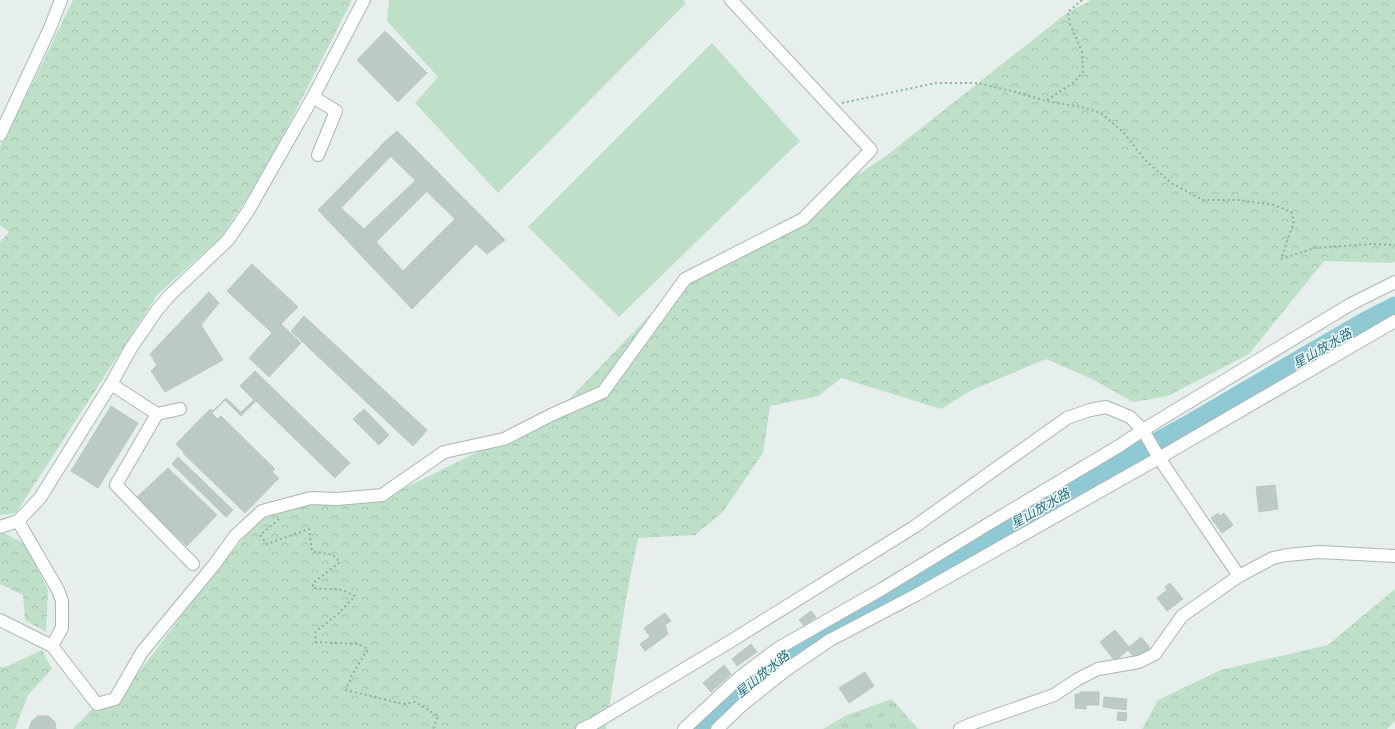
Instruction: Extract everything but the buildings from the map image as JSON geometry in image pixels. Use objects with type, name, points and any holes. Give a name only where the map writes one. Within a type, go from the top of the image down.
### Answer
[{"type":"street","points":[[0,135],[50,28],[61,0]]},
{"type":"street","points":[[0,527],[18,521],[40,498],[111,384],[131,348],[161,306],[169,296],[228,240],[248,211],[313,97],[364,0]]},
{"type":"street","points":[[0,620],[52,646],[97,704],[115,699],[142,652],[214,565],[235,536],[262,511],[311,498],[337,499],[382,495],[444,452],[504,439],[551,415],[603,392],[685,279],[804,219],[872,150],[731,0]]},
{"type":"street","points":[[313,97],[336,111],[318,155]]},
{"type":"street","points":[[684,729],[740,677],[777,649],[882,589],[1351,304],[1395,282]]},
{"type":"street","points":[[717,729],[742,705],[786,670],[830,640],[916,595],[1159,458],[1395,321]]},
{"type":"street","points":[[111,384],[157,414],[180,409]]},
{"type":"street","points":[[582,729],[593,724],[731,641],[914,527],[1067,418],[1090,410],[1106,407],[1130,417],[1142,430],[1159,458],[1239,576]]},
{"type":"street","points":[[157,414],[116,484],[192,564]]},
{"type":"street","points":[[18,521],[58,590],[62,601],[62,628],[52,646]]},
{"type":"street","points":[[960,729],[1054,695],[1098,668],[1139,662],[1155,654],[1182,616],[1239,576],[1273,558],[1319,552],[1395,556]]},
{"type":"path","points":[[1046,100],[1073,83],[1083,72],[1082,52],[1070,24],[1068,12],[1082,0]]},
{"type":"path","points":[[841,103],[936,83],[977,83],[1081,107],[1101,113],[1124,133],[1144,160],[1171,183],[1203,200],[1239,200],[1274,205],[1291,212],[1294,221],[1281,259],[1315,248],[1372,244],[1395,245]]},
{"type":"path","points":[[283,515],[260,535],[267,544],[309,529],[312,551],[333,555],[340,562],[313,583],[313,588],[342,590],[355,596],[338,613],[315,632],[316,642],[358,644],[368,649],[353,673],[346,690],[403,704],[415,702],[438,716],[433,729]]},
{"type":"green space","points":[[73,0],[352,0],[265,171],[221,237],[157,295],[16,513],[0,515],[0,242],[9,232],[0,225],[0,146],[25,99]]},
{"type":"green space","points":[[389,0],[683,0],[686,3],[498,193],[415,103],[438,77],[387,21]]},
{"type":"green space","points":[[1092,0],[1395,0],[1395,261],[1391,263],[1324,261],[1249,354],[1168,396],[1133,402],[1092,379],[1046,359],[972,390],[941,409],[841,378],[819,396],[770,406],[763,453],[722,513],[695,535],[638,538],[625,604],[606,729],[73,729],[97,704],[116,702],[212,576],[262,516],[300,501],[381,500],[556,413],[691,272],[721,265],[886,156],[1068,12]]},
{"type":"green space","points":[[712,43],[800,141],[619,317],[528,227]]},
{"type":"green space","points":[[4,533],[25,544],[48,590],[46,632],[25,620],[23,595],[0,584],[0,534]]},
{"type":"green space","points":[[1395,589],[1395,721],[1387,729],[1142,729],[1158,700],[1221,670],[1328,645]]},
{"type":"green space","points":[[42,650],[52,669],[28,695],[15,729],[0,729],[0,667],[6,667]]},
{"type":"green space","points":[[892,699],[918,729],[823,729],[847,715]]},
{"type":"waterway","name":"星山放水路","points":[[698,729],[750,681],[791,650],[881,600],[988,536],[1186,427],[1364,323],[1395,307]]}]
